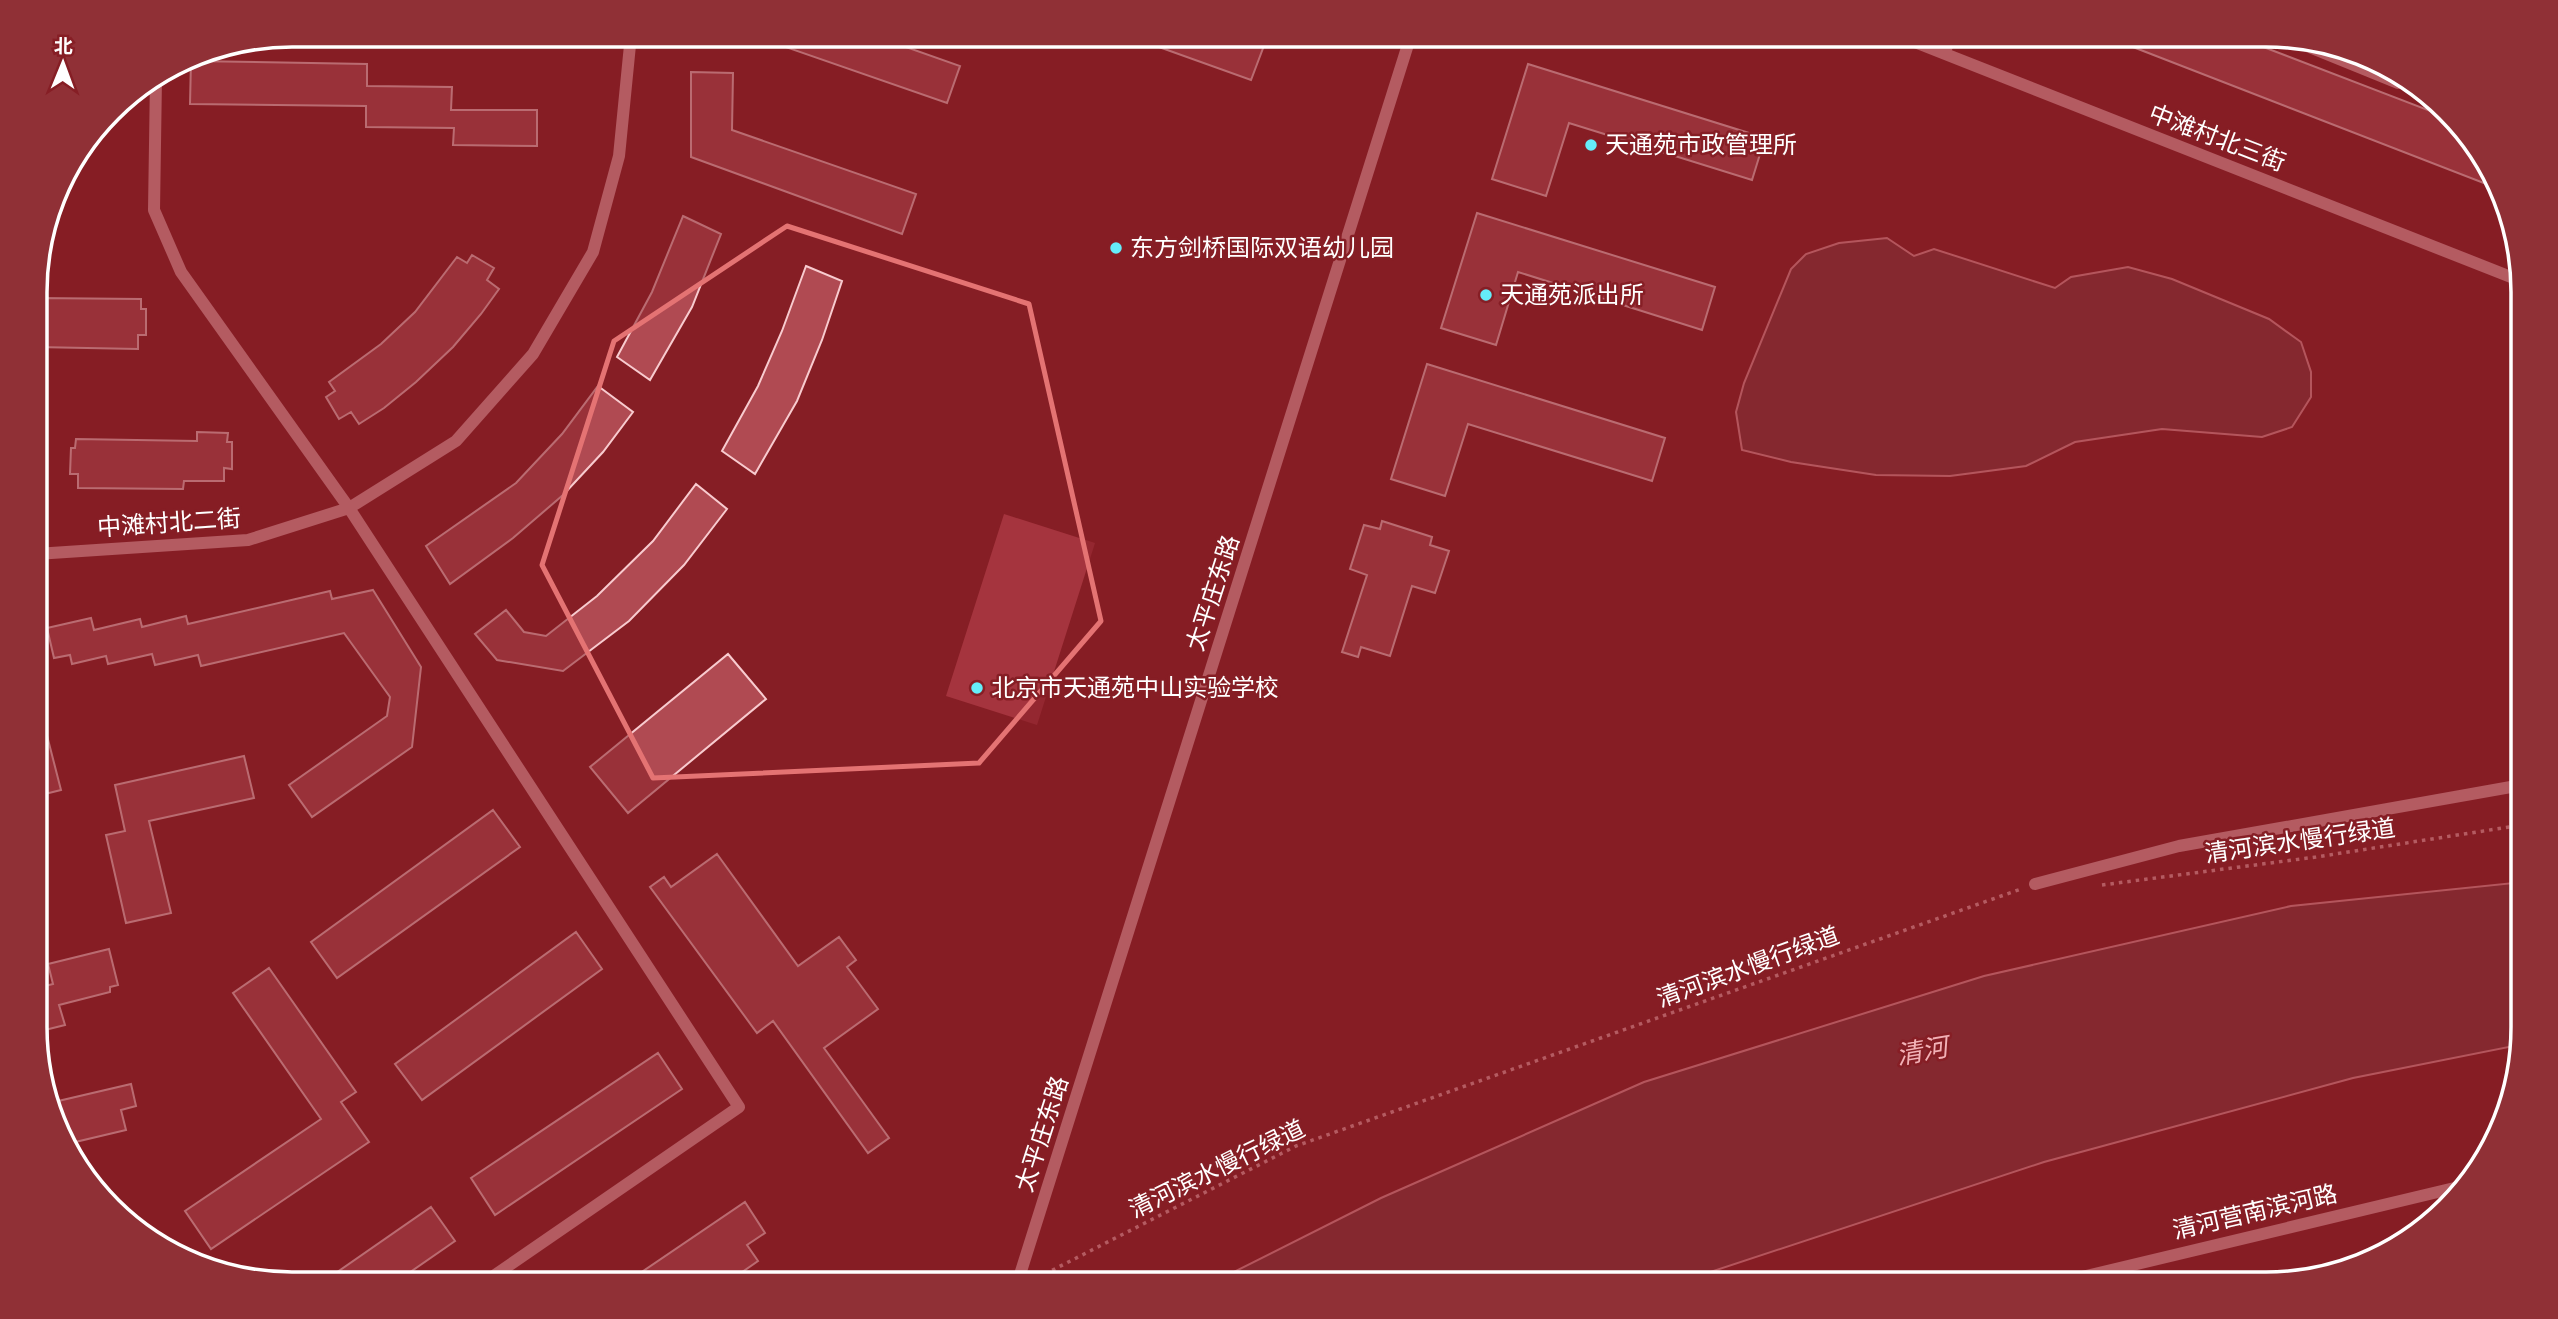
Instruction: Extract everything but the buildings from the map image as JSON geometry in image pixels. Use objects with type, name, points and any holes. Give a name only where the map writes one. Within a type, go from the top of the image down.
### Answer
[{"type":"street","name":"太平庄东路","points":[[1021,1272],[1407,47]]},
{"type":"street","name":"中滩村北三街","points":[[1929,47],[2510,277]]},
{"type":"street","points":[[1944,53],[1947,47]]},
{"type":"street","name":"中滩村北二街","points":[[48,553],[248,540],[349,508],[456,440],[533,354],[593,253],[619,156],[631,48]]},
{"type":"street","points":[[2335,57],[2376,74]]},
{"type":"street","points":[[156,89],[154,210],[181,272],[349,508],[739,1107],[500,1272]]},
{"type":"street","points":[[2035,884],[2179,846],[2511,787]]},
{"type":"street","name":"清河营南滨河路","points":[[2103,1271],[2449,1189]]},
{"type":"path","name":"清河滨水慢行绿道","points":[[2095,885],[2316,858],[2511,827]]},
{"type":"path","name":"清河滨水慢行绿道","points":[[1049,1272],[1296,1146],[2035,884]]},
{"type":"highlighted area","points":[[787,226],[1029,304],[1101,621],[979,763],[653,778],[542,565],[614,341]]},
{"type":"shaded area","points":[[1004,514],[1095,543],[1037,725],[946,696]]},
{"type":"water","points":[[1887,238],[1914,256],[1934,249],[2055,288],[2071,277],[2128,267],[2172,279],[2269,319],[2301,342],[2311,372],[2311,397],[2292,427],[2262,437],[2162,429],[2075,442],[2026,466],[1950,476],[1876,475],[1791,462],[1742,450],[1736,412],[1744,383],[1791,269],[1806,254],[1839,243]]},
{"type":"water","name":"清河","points":[[2511,883],[2510,1047],[2353,1078],[2044,1162],[1713,1271],[1235,1272],[1381,1198],[1644,1082],[1984,976],[2291,906]]},
{"type":"place","name":"天通苑市政管理所","points":[[1591,145]]},
{"type":"place","name":"东方剑桥国际双语幼儿园","points":[[1116,248]]},
{"type":"place","name":"天通苑派出所","points":[[1486,295]]},
{"type":"place","name":"北京市天通苑中山实验学校","points":[[977,688]]}]
